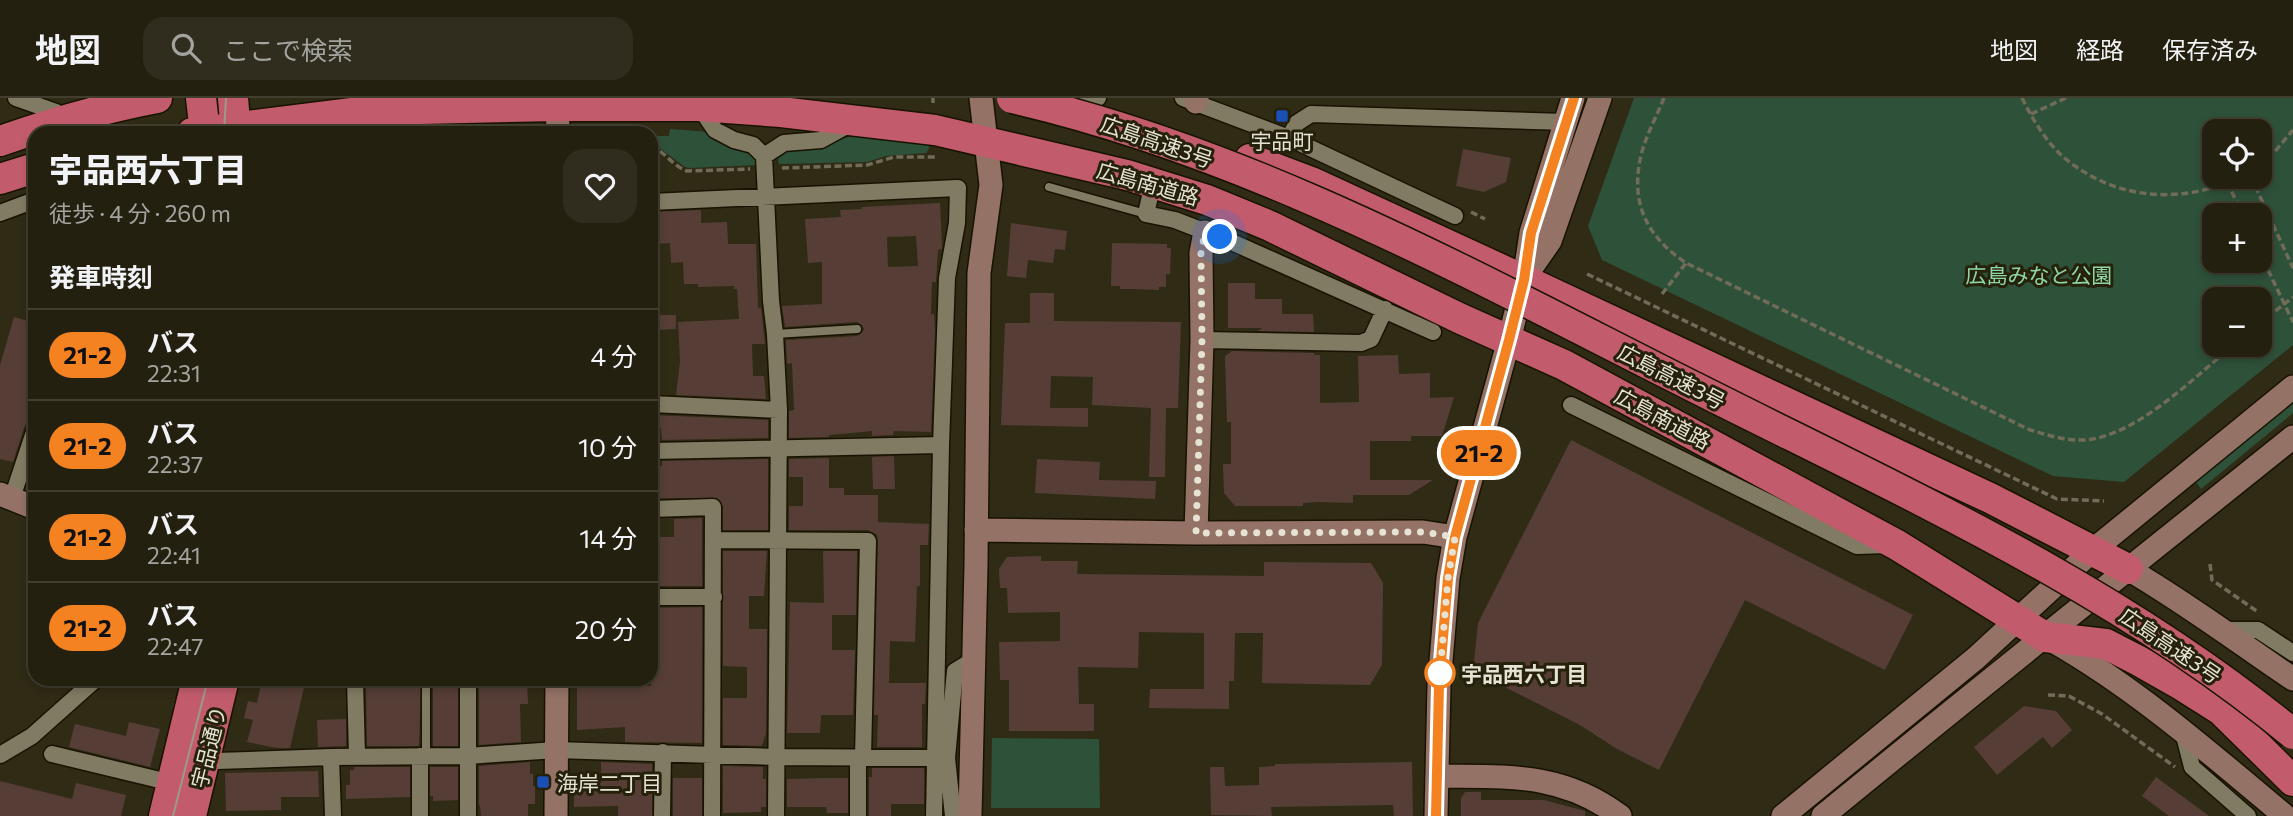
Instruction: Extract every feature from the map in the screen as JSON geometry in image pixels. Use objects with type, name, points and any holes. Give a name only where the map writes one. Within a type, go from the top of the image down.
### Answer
[{"type":"highway","points":[[0,131],[56,112],[110,98]]},
{"type":"highway","points":[[43,126],[157,98]]},
{"type":"highway","points":[[200,126],[201,98]]},
{"type":"highway","points":[[233,98],[235,126]]},
{"type":"highway","name":"広島高速3号","points":[[1012,98],[1167,141],[1266,179],[1381,230],[1948,515],[2076,584],[2191,656],[2293,734]]},
{"type":"highway","points":[[1078,101],[1227,150],[1311,182],[1990,498],[2129,569]]},
{"type":"highway","name":"広島南道路","points":[[263,126],[375,110],[558,112],[699,106],[935,130],[1127,175],[1207,200],[1269,226],[1388,297],[1509,340],[1564,365],[1897,545],[2045,637]]},
{"type":"highway","points":[[0,141],[28,131]]},
{"type":"highway","points":[[0,179],[28,171]]},
{"type":"highway","points":[[2045,637],[2105,644],[2183,685],[2221,710],[2293,781]]},
{"type":"highway","name":"宇品通り","points":[[164,816],[195,686]]},
{"type":"highway","name":"宇品通り","points":[[191,816],[222,686]]},
{"type":"street","points":[[16,98],[56,112]]},
{"type":"street","points":[[970,816],[979,273],[991,185],[981,98]]},
{"type":"street","points":[[1436,816],[1439,685],[1448,578],[1455,537],[1524,280],[1531,233],[1573,98]]},
{"type":"street","points":[[1524,280],[1550,241],[1600,98]]},
{"type":"street","points":[[1192,99],[1289,138],[1455,216]]},
{"type":"street","points":[[699,106],[715,130],[734,140],[753,145],[764,163],[779,410],[775,816]]},
{"type":"street","points":[[1289,138],[1297,123],[1311,114],[1566,122]]},
{"type":"street","points":[[764,163],[784,143],[821,140],[857,120]]},
{"type":"street","points":[[1349,166],[1367,208]]},
{"type":"street","points":[[1153,183],[1146,214],[1175,220],[1354,295],[1388,297],[1433,332]]},
{"type":"street","points":[[658,202],[958,188],[957,223],[947,278],[941,445],[941,758],[953,816]]},
{"type":"street","points":[[0,213],[28,202]]},
{"type":"street","points":[[1196,533],[1202,340],[1201,253],[1205,232]]},
{"type":"street","points":[[1354,295],[1388,297]]},
{"type":"street","points":[[1202,340],[1361,343],[1371,339],[1388,297]]},
{"type":"street","points":[[1783,816],[1858,750],[1966,667],[2092,551],[2293,387]]},
{"type":"street","points":[[658,404],[779,410]]},
{"type":"street","points":[[1571,405],[1857,546],[1897,545]]},
{"type":"street","points":[[1662,418],[1666,452]]},
{"type":"street","points":[[1823,816],[2293,437]]},
{"type":"street","points":[[28,445],[6,496],[28,505]]},
{"type":"street","points":[[658,451],[941,445]]},
{"type":"street","points":[[658,509],[713,507],[712,816]]},
{"type":"street","points":[[976,530],[1423,532],[1455,537]]},
{"type":"street","points":[[713,540],[869,541],[858,816]]},
{"type":"street","points":[[2129,569],[2171,594],[2293,679]]},
{"type":"street","points":[[658,597],[714,597]]},
{"type":"street","points":[[2220,630],[2258,630],[2293,653]]},
{"type":"street","points":[[2045,637],[2086,660],[2183,732],[2285,816]]},
{"type":"street","points":[[934,816],[954,671],[973,660]]},
{"type":"street","points":[[0,755],[32,736],[88,686]]},
{"type":"street","points":[[355,686],[357,756]]},
{"type":"street","points":[[468,686],[468,816]]},
{"type":"street","points":[[556,816],[557,686]]},
{"type":"street","points":[[2183,732],[2192,767],[2248,816]]},
{"type":"street","points":[[205,757],[217,761],[357,756],[467,756],[556,750],[776,757],[941,758]]},
{"type":"street","points":[[662,816],[663,752]]},
{"type":"street","points":[[52,754],[172,783]]},
{"type":"street","points":[[420,816],[423,756]]},
{"type":"street","points":[[331,757],[333,816]]},
{"type":"street","points":[[1437,776],[1530,778],[1581,792],[1620,816]]},
{"type":"lane","points":[[1049,187],[1146,214]]},
{"type":"lane","points":[[775,334],[857,329]]},
{"type":"lane","points":[[423,756],[426,686]]},
{"type":"path","points":[[1664,98],[1640,158],[1638,183],[1641,210],[1651,233],[1669,251],[1686,263],[2030,430],[2058,438],[2083,440],[2112,435],[2137,422],[2219,357]]},
{"type":"path","points":[[2022,98],[2044,136],[2074,166],[2112,186],[2154,195],[2197,193],[2208,189]]},
{"type":"path","points":[[2031,114],[2066,98]]},
{"type":"path","points":[[2272,155],[2293,130]]},
{"type":"path","points":[[658,150],[679,168],[687,171],[764,163],[867,165],[894,157],[936,157]]},
{"type":"path","points":[[2257,189],[2293,268]]},
{"type":"path","points":[[1662,294],[1686,263]]},
{"type":"path","points":[[2269,273],[2293,322]]},
{"type":"path","points":[[1587,274],[2057,499],[2104,501]]},
{"type":"path","points":[[2272,314],[2293,297]]},
{"type":"path","points":[[2210,564],[2212,580],[2263,616]]},
{"type":"path","points":[[2048,695],[2069,696],[2102,714],[2176,767]]},
{"type":"green space","name":"広島みなと公園","points":[[1634,98],[2293,98],[2293,345],[2124,482],[2053,476],[1602,260],[1588,226]]},
{"type":"green space","points":[[670,129],[709,132],[755,152],[758,165],[685,167],[658,147],[658,136],[669,136]]},
{"type":"green space","points":[[863,132],[928,141],[929,149],[926,153],[886,156],[867,162],[779,164],[778,159],[787,151],[816,148]]},
{"type":"green space","points":[[2293,401],[2293,413],[2201,489],[2195,481]]},
{"type":"green space","points":[[992,738],[1099,739],[1100,808],[991,808]]},
{"type":"building","points":[[1463,149],[1511,158],[1506,182],[1484,192],[1456,186]]},
{"type":"building","points":[[940,203],[942,249],[938,250],[936,282],[932,282],[931,314],[934,314],[935,331],[931,432],[894,431],[893,435],[872,436],[872,431],[829,437],[789,438],[789,411],[794,410],[792,363],[787,364],[786,340],[857,336],[864,329],[857,322],[785,327],[782,306],[822,304],[822,262],[808,263],[805,219],[841,217],[840,210]],"holes":[[[916,236],[918,266],[888,267],[887,237]]]},
{"type":"building","points":[[701,210],[701,223],[727,222],[728,244],[756,244],[758,308],[761,308],[765,344],[752,344],[753,376],[764,376],[766,399],[676,395],[680,361],[678,322],[739,319],[737,289],[734,289],[734,286],[698,287],[698,284],[684,284],[683,262],[671,263],[670,243],[658,244],[658,212]]},
{"type":"building","points":[[1011,223],[1067,231],[1065,250],[1055,249],[1053,263],[1028,260],[1026,278],[1007,276]]},
{"type":"building","points":[[1112,243],[1167,244],[1167,248],[1171,248],[1170,274],[1166,274],[1166,287],[1159,287],[1159,290],[1120,289],[1120,286],[1111,286]]},
{"type":"building","points":[[1228,283],[1255,283],[1255,299],[1282,299],[1282,314],[1313,314],[1314,332],[1228,328]]},
{"type":"building","points":[[1030,293],[1054,293],[1054,321],[1181,322],[1178,408],[1166,408],[1165,477],[1149,477],[1151,408],[1092,405],[1093,377],[1051,376],[1050,408],[1088,408],[1088,427],[1001,425],[1005,323],[1030,323]]},
{"type":"building","points":[[658,315],[676,315],[676,329],[658,330]]},
{"type":"building","points":[[14,317],[28,321],[28,422],[13,462],[0,459],[0,365]]},
{"type":"building","points":[[1232,351],[1320,355],[1320,403],[1359,402],[1358,356],[1398,355],[1399,374],[1430,373],[1430,398],[1454,397],[1442,436],[1411,436],[1411,441],[1370,441],[1370,480],[1433,480],[1409,495],[1353,495],[1353,503],[1235,506],[1224,493],[1223,464],[1231,464],[1231,422],[1227,422],[1225,356]]},
{"type":"building","points":[[658,415],[768,420],[768,438],[662,440],[661,428],[658,428]]},
{"type":"building","points":[[1571,440],[1913,615],[1885,670],[1745,600],[1659,770],[1617,749],[1580,725],[1473,671],[1478,623]]},
{"type":"building","points":[[894,456],[895,489],[873,489],[872,457]]},
{"type":"building","points":[[829,458],[829,488],[844,488],[844,495],[878,495],[878,522],[929,524],[928,545],[920,545],[920,586],[917,586],[915,642],[890,641],[889,683],[926,683],[925,704],[922,704],[922,747],[877,747],[878,715],[874,715],[877,535],[868,530],[789,530],[789,506],[803,506],[803,477],[789,477],[789,459]]},
{"type":"building","points":[[768,459],[768,530],[723,530],[723,506],[717,498],[658,498],[658,466],[662,466],[662,461]]},
{"type":"building","points":[[1037,459],[1100,462],[1099,480],[1156,481],[1155,499],[1035,493]]},
{"type":"building","points":[[702,518],[702,586],[658,586],[658,537],[674,537],[674,519]]},
{"type":"building","points":[[723,551],[767,551],[764,596],[749,596],[749,629],[767,629],[766,733],[762,746],[723,745],[723,698],[747,698],[747,667],[723,666]]},
{"type":"building","points":[[823,551],[857,551],[856,615],[832,615],[832,650],[855,650],[853,715],[821,715],[820,733],[787,733],[790,602],[824,603]]},
{"type":"building","points":[[1041,556],[1041,561],[1078,561],[1077,574],[1264,576],[1264,562],[1371,563],[1383,583],[1382,665],[1370,685],[1262,683],[1263,633],[1235,633],[1234,681],[1229,681],[1229,709],[1149,708],[1150,689],[1204,689],[1204,633],[1139,632],[1138,668],[1078,667],[1079,704],[1094,704],[1094,731],[1009,731],[1009,680],[1000,680],[999,642],[1060,641],[1060,612],[1008,613],[1007,588],[1000,588],[999,569],[1007,557]]},
{"type":"building","points":[[702,607],[702,743],[625,742],[625,727],[577,730],[577,686],[658,686],[658,608]]},
{"type":"building","points":[[261,686],[304,686],[290,748],[247,742],[253,720],[244,718],[248,701],[257,703]]},
{"type":"building","points":[[366,686],[421,686],[419,746],[367,746]]},
{"type":"building","points":[[433,686],[458,686],[458,746],[433,746]]},
{"type":"building","points":[[479,686],[527,686],[528,704],[520,704],[521,742],[479,745]]},
{"type":"building","points":[[2024,706],[2056,711],[2072,730],[2052,748],[2043,737],[1997,775],[1974,747]]},
{"type":"building","points":[[346,719],[346,746],[318,747],[317,720]]},
{"type":"building","points":[[129,722],[160,729],[150,767],[69,747],[75,724],[126,736]]},
{"type":"building","points":[[530,762],[530,774],[533,774],[535,786],[535,804],[528,804],[528,816],[481,816],[479,766]]},
{"type":"building","points":[[601,762],[652,764],[652,816],[618,816],[618,806],[574,807],[574,783],[601,783]]},
{"type":"building","points":[[1412,762],[1413,816],[1394,816],[1393,805],[1271,807],[1272,816],[1211,815],[1210,767],[1224,767],[1225,786],[1259,785],[1259,767],[1275,764]]},
{"type":"building","points":[[723,766],[763,767],[766,807],[761,807],[761,812],[723,813]]},
{"type":"building","points":[[354,767],[410,767],[410,797],[346,799],[346,785],[350,785],[350,770],[354,770]]},
{"type":"building","points":[[430,767],[458,767],[458,800],[433,801],[433,796],[430,796]]},
{"type":"building","points":[[872,768],[924,768],[924,804],[891,804],[891,816],[869,816],[869,777],[872,777]]},
{"type":"building","points":[[318,771],[319,797],[281,797],[281,810],[226,811],[225,773]]},
{"type":"building","points":[[2156,777],[2209,816],[2169,816],[2142,796]]},
{"type":"building","points":[[673,778],[702,778],[702,816],[673,816]]},
{"type":"building","points":[[848,778],[848,813],[827,813],[826,807],[787,807],[787,779]]},
{"type":"building","points":[[0,781],[72,799],[76,783],[126,795],[121,816],[0,816]]},
{"type":"building","points":[[1465,792],[1481,792],[1481,800],[1544,800],[1585,811],[1585,816],[1461,816],[1461,798]]},
{"type":"tram line","points":[[224,126],[226,98]]},
{"type":"tram line","points":[[173,816],[206,686]]},
{"type":"bus line","name":"21-2","points":[[1436,816],[1439,685],[1448,578],[1455,537],[1524,280],[1531,233],[1574,98]]},
{"type":"place","name":"宇品町","points":[[1282,116]]},
{"type":"place","name":"宇品西六丁目","points":[[1440,673]]},
{"type":"place","name":"海岸二丁目","points":[[543,782]]},
{"type":"route","points":[[1220,237],[1205,232],[1201,253],[1202,340],[1196,533],[1423,532],[1455,537],[1448,578],[1439,685],[1440,673]]}]
